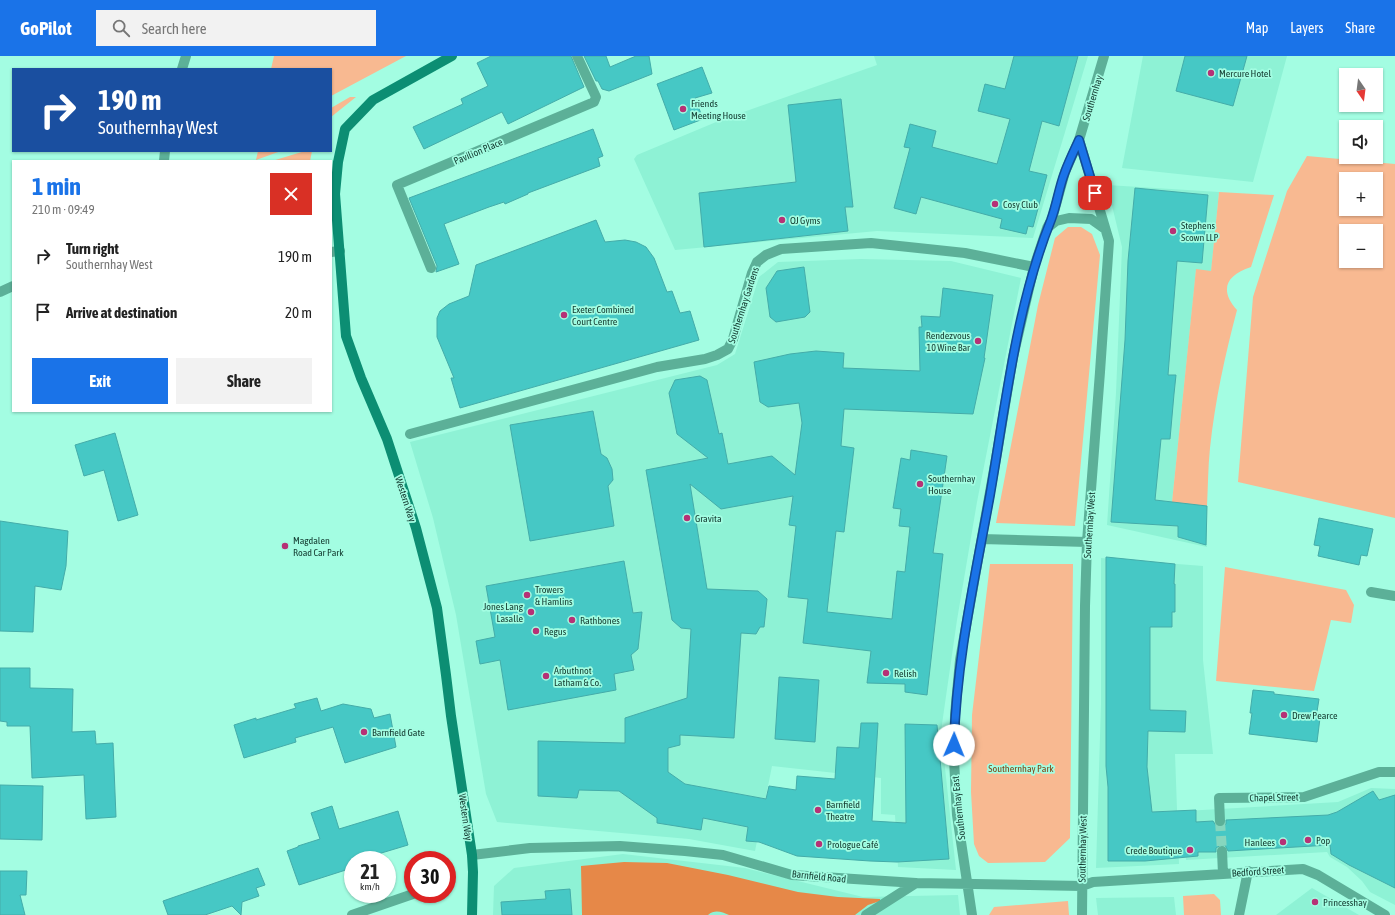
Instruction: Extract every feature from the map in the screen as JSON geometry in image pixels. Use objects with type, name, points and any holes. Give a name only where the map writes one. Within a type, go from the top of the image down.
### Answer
[{"type":"main road","name":"Western Way","points":[[452,56],[373,100],[345,129],[338,162],[335,194],[335,252],[346,336],[361,378],[387,439],[416,528],[437,608],[451,716],[472,855],[472,915]]},
{"type":"street","points":[[182,68],[186,56]]},
{"type":"street","name":"Pavilion Place","points":[[431,268],[397,185],[594,102],[596,97],[577,56]]},
{"type":"street","name":"Southernhay","points":[[1079,140],[1104,56]]},
{"type":"street","name":"Southernhay East","points":[[972,915],[957,815],[954,760],[955,715],[960,660],[1013,357],[1034,267],[1047,228],[1052,219],[1065,172],[1079,140]]},
{"type":"street","name":"Southernhay West","points":[[1079,140],[1109,241],[1087,542],[1082,915]]},
{"type":"street","points":[[1047,228],[1056,221],[1069,218],[1090,219],[1105,229]]},
{"type":"street","name":"Southernhay Gardens","points":[[410,434],[657,367],[705,359],[717,355],[728,349],[733,339],[752,273],[757,262],[766,255],[781,250],[872,243],[965,253],[1034,267]]},
{"type":"street","points":[[0,292],[12,286]]},
{"type":"street","points":[[982,539],[1087,542]]},
{"type":"street","points":[[1371,592],[1395,596]]},
{"type":"street","name":"Chapel Street","points":[[1220,821],[1219,798],[1304,797],[1379,772],[1395,772]]},
{"type":"street","name":"Barnfield Road","points":[[472,855],[530,848],[620,846],[685,850],[723,855],[792,875],[847,879],[916,883],[1082,886],[1093,882],[1120,880]]},
{"type":"street","points":[[1222,851],[1223,874]]},
{"type":"street","name":"Bedford Street","points":[[1120,880],[1303,869],[1318,875],[1385,915]]},
{"type":"street","points":[[1239,915],[1248,872]]},
{"type":"street","points":[[866,915],[916,883]]},
{"type":"street","points":[[352,915],[363,913],[404,897]]},
{"type":"shaded area","points":[[874,56],[1088,56],[1033,238],[877,231],[675,250],[634,159],[637,155],[721,120],[877,65]]},
{"type":"shaded area","points":[[1143,56],[1287,56],[1253,182],[1122,168]]},
{"type":"shaded area","points":[[1107,185],[1219,192],[1211,272],[1196,270],[1172,502],[1207,506],[1207,547],[1107,525],[1116,393],[1122,247]]},
{"type":"shaded area","points":[[861,259],[951,261],[1021,278],[977,502],[957,620],[941,731],[956,870],[898,867],[895,815],[881,814],[881,778],[772,766],[755,851],[689,839],[497,822],[486,794],[456,615],[433,518],[410,442],[717,365],[735,354],[759,277],[778,262]]},
{"type":"shaded area","points":[[1101,558],[1203,566],[1203,660],[1213,754],[1175,754],[1179,864],[1096,868],[1101,704]]},
{"type":"shaded area","points":[[1371,788],[1395,789],[1395,905],[1370,892],[1362,881],[1347,867],[1330,857],[1327,852],[1186,860],[1185,811],[1338,802]]},
{"type":"shaded area","points":[[623,854],[745,868],[863,897],[958,895],[960,915],[493,915],[494,886],[514,868]]},
{"type":"shaded area","points":[[624,862],[667,863],[728,875],[798,892],[838,897],[880,899],[880,901],[868,905],[855,915],[729,915],[721,912],[713,912],[708,915],[582,915],[581,866]]},
{"type":"shaded area","name":"Princesshay","points":[[1312,888],[1359,915],[1276,915]]},
{"type":"shaded area","points":[[1174,897],[1176,915],[1098,915],[1096,898]]},
{"type":"green space","points":[[274,56],[406,56],[332,95],[332,68],[271,68]]},
{"type":"green space","points":[[350,97],[356,97],[332,116],[332,107]]},
{"type":"green space","points":[[258,152],[278,152],[256,160]]},
{"type":"green space","points":[[302,152],[312,152],[310,160],[275,160]]},
{"type":"green space","points":[[1307,156],[1339,159],[1339,164],[1395,164],[1395,518],[1238,482],[1253,297],[1287,191]]},
{"type":"green space","points":[[1219,192],[1274,195],[1251,267],[1236,274],[1228,284],[1228,296],[1231,303],[1237,310],[1225,361],[1212,430],[1209,455],[1207,506],[1172,502],[1196,269],[1211,271]]},
{"type":"green space","points":[[1068,227],[1081,227],[1092,234],[1100,255],[1075,526],[996,523],[1038,305],[1055,238]]},
{"type":"green space","name":"Southernhay Park","points":[[990,564],[1073,564],[1070,838],[1045,862],[988,863],[979,856],[974,844],[971,792],[972,715]]},
{"type":"green space","points":[[1225,567],[1346,590],[1354,605],[1351,623],[1331,620],[1314,691],[1216,681]]},
{"type":"green space","points":[[1214,894],[1220,900],[1221,915],[1184,915],[1183,896]]},
{"type":"green space","points":[[1068,901],[1069,915],[989,915],[994,907]]},
{"type":"building","points":[[491,56],[571,56],[584,87],[508,124],[502,112],[424,149],[413,127],[463,104],[461,99],[488,86],[477,63]]},
{"type":"building","points":[[584,56],[606,56],[610,67],[636,56],[649,56],[652,74],[609,91],[602,89],[598,81],[596,81]]},
{"type":"building","points":[[1014,56],[1078,56],[1059,126],[1042,121],[1029,171],[1047,175],[1033,227],[1028,226],[1026,234],[1000,228],[1002,219],[921,197],[916,214],[894,208],[910,148],[904,147],[910,124],[936,131],[932,147],[997,164],[1010,119],[978,111],[985,84],[1005,89]]},
{"type":"building","name":"Mercure Hotel","points":[[1185,56],[1247,56],[1233,106],[1176,91]]},
{"type":"building","name":"Friends Meeting House","points":[[702,67],[712,93],[695,98],[703,119],[674,130],[657,84]]},
{"type":"building","points":[[841,99],[853,207],[845,207],[848,231],[704,247],[699,193],[796,182],[788,105]]},
{"type":"building","points":[[593,129],[603,156],[598,158],[600,166],[528,193],[505,204],[504,202],[444,224],[459,264],[436,272],[437,266],[409,198]]},
{"type":"building","points":[[1135,188],[1208,195],[1202,263],[1177,261],[1168,375],[1176,375],[1170,439],[1161,439],[1155,500],[1207,506],[1206,545],[1178,537],[1178,526],[1111,522],[1125,340],[1128,261]]},
{"type":"building","name":"Exeter Combined Court Centre","points":[[596,220],[605,242],[625,240],[636,242],[646,247],[654,258],[667,292],[672,291],[680,313],[690,311],[699,340],[460,408],[451,378],[454,378],[437,337],[437,318],[440,311],[449,304],[469,296],[476,265]]},
{"type":"building","points":[[804,267],[810,312],[805,317],[776,322],[770,317],[766,288],[777,271]]},
{"type":"building","points":[[943,288],[993,295],[985,358],[973,414],[844,409],[841,446],[854,448],[844,532],[836,531],[827,612],[892,619],[897,571],[905,572],[910,527],[899,526],[901,509],[893,508],[901,458],[910,460],[911,450],[947,456],[933,553],[943,554],[927,695],[905,692],[905,684],[867,683],[871,651],[803,643],[808,599],[788,597],[796,526],[789,525],[793,496],[721,509],[690,484],[707,589],[758,591],[767,599],[764,627],[760,627],[756,634],[741,633],[734,738],[680,735],[680,745],[668,748],[668,772],[685,784],[766,799],[769,786],[796,790],[797,776],[835,779],[837,747],[859,748],[861,723],[878,723],[872,821],[906,823],[905,724],[937,725],[949,859],[897,862],[797,856],[759,842],[746,841],[748,827],[703,818],[701,830],[657,823],[657,818],[619,791],[579,790],[577,798],[538,796],[538,741],[625,743],[625,718],[687,698],[691,629],[681,628],[672,620],[646,470],[708,458],[677,434],[669,393],[675,380],[700,376],[707,380],[719,434],[722,433],[728,464],[772,456],[795,475],[802,423],[799,403],[768,407],[760,402],[754,362],[790,354],[816,351],[844,353],[843,368],[920,371],[919,327],[922,327],[921,316],[940,317]]},
{"type":"building","points":[[593,411],[601,454],[607,458],[612,469],[613,480],[608,486],[614,526],[530,541],[510,425]]},
{"type":"building","points":[[115,433],[138,515],[118,521],[104,470],[84,476],[75,445]]},
{"type":"building","points":[[1319,518],[1373,529],[1367,556],[1361,555],[1359,565],[1318,556],[1320,546],[1314,545]]},
{"type":"building","points":[[0,521],[68,531],[66,566],[61,590],[35,586],[33,632],[0,631]]},
{"type":"building","points":[[1106,557],[1175,564],[1175,612],[1172,612],[1172,627],[1150,627],[1150,710],[1186,711],[1185,732],[1148,731],[1147,767],[1152,812],[1196,810],[1196,822],[1213,821],[1217,827],[1221,827],[1226,824],[1226,820],[1328,815],[1337,812],[1373,791],[1379,800],[1395,795],[1395,888],[1349,865],[1331,854],[1330,845],[1228,851],[1225,845],[1221,845],[1216,848],[1216,852],[1198,852],[1198,856],[1145,861],[1108,861],[1108,787],[1106,766]]},
{"type":"building","points":[[624,561],[633,613],[642,612],[638,649],[631,655],[634,670],[614,674],[616,690],[508,710],[500,660],[480,664],[476,641],[495,637],[486,586]]},
{"type":"building","points":[[0,668],[30,668],[30,688],[73,689],[72,732],[95,731],[96,744],[113,743],[116,817],[86,819],[84,775],[32,778],[30,726],[7,726],[7,722],[0,721]]},
{"type":"building","points":[[779,677],[819,680],[815,742],[775,739]]},
{"type":"building","name":"Drew Pearce","points":[[1253,690],[1319,699],[1316,718],[1320,718],[1317,742],[1249,734]]},
{"type":"building","points":[[317,698],[321,711],[343,704],[371,709],[374,718],[390,714],[396,747],[345,763],[333,727],[295,738],[296,742],[244,758],[234,725],[296,708],[294,704]]},
{"type":"building","points":[[0,785],[43,786],[42,840],[0,839]]},
{"type":"building","points":[[332,806],[339,829],[398,811],[408,845],[388,851],[344,851],[344,871],[299,885],[287,851],[320,839],[311,813]]},
{"type":"building","points":[[258,868],[265,885],[256,888],[259,896],[242,902],[241,915],[232,906],[205,915],[168,915],[163,901]]},
{"type":"building","points":[[0,871],[27,871],[26,895],[20,895],[25,915],[0,915]]},
{"type":"building","points":[[570,889],[572,915],[502,915],[501,902],[546,899],[545,891]]},
{"type":"tunnel","points":[[1220,821],[1222,851]]},
{"type":"place","name":"Mercure Hotel","points":[[1211,73]]},
{"type":"place","name":"Friends Meeting House","points":[[683,109]]},
{"type":"place","name":"Cosy Club","points":[[995,204]]},
{"type":"place","name":"OJ Gyms","points":[[782,220]]},
{"type":"place","name":"Stephens Scown LLP","points":[[1173,231]]},
{"type":"place","name":"Exeter Combined Court Centre","points":[[564,315]]},
{"type":"place","name":"Rendezvous 10 Wine Bar","points":[[978,341]]},
{"type":"place","name":"Southernhay House","points":[[920,484]]},
{"type":"place","name":"Gravita","points":[[687,518]]},
{"type":"place","name":"Magdalen Road Car Park","points":[[285,546]]},
{"type":"place","name":"Trowers & Hamlins","points":[[527,595]]},
{"type":"place","name":"Jones Lang Lasalle","points":[[531,612]]},
{"type":"place","name":"Rathbones","points":[[572,620]]},
{"type":"place","name":"Regus","points":[[536,631]]},
{"type":"place","name":"Relish","points":[[886,673]]},
{"type":"place","name":"Arbuthnot Latham & Co.","points":[[546,676]]},
{"type":"place","name":"Drew Pearce","points":[[1284,715]]},
{"type":"place","name":"Barnfield Gate","points":[[364,732]]},
{"type":"place","name":"Barnfield Theatre","points":[[818,810]]},
{"type":"place","name":"Pop","points":[[1308,840]]},
{"type":"place","name":"Hanlees","points":[[1283,842]]},
{"type":"place","name":"Prologue Café","points":[[819,844]]},
{"type":"place","name":"Crede Boutique","points":[[1190,850]]},
{"type":"place","name":"Princesshay","points":[[1315,902]]},
{"type":"route","points":[[954,745],[960,660],[1013,357],[1034,267],[1047,228],[1052,219],[1065,172],[1079,140],[1095,193]]}]
